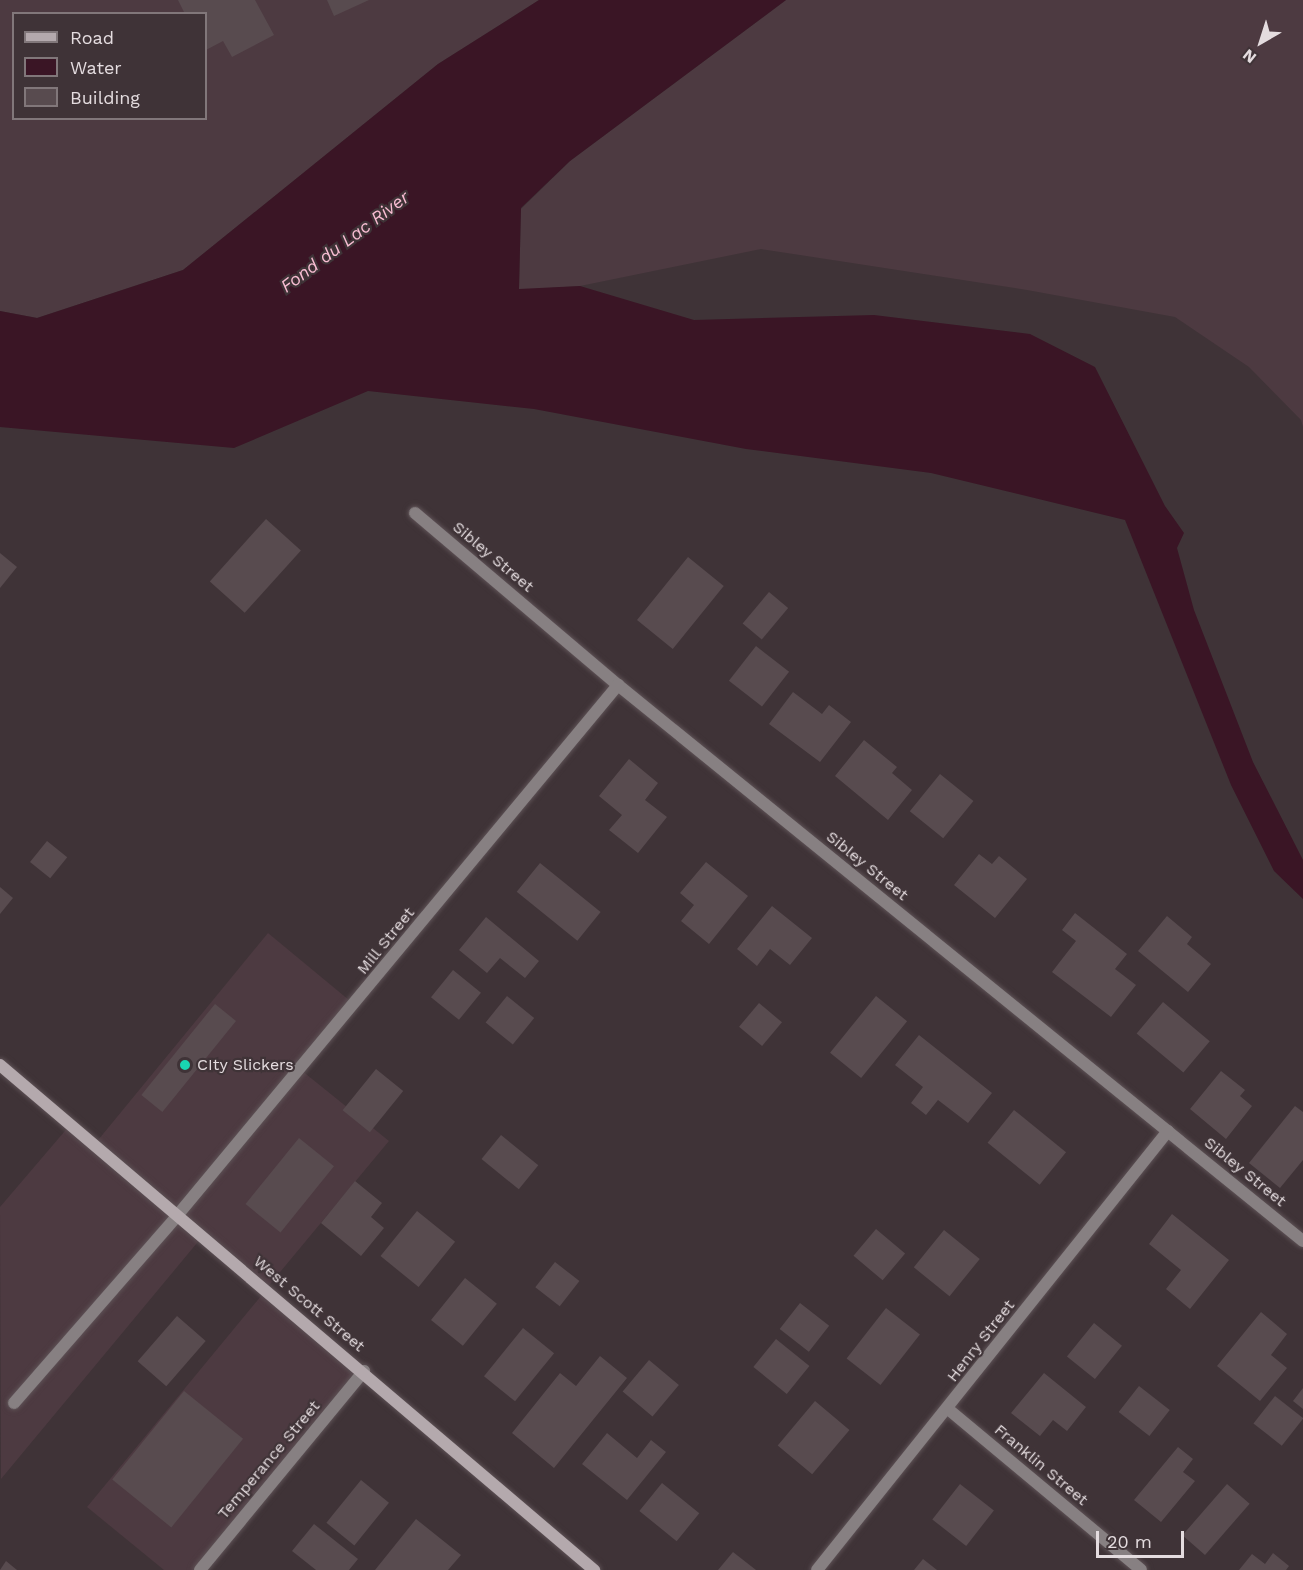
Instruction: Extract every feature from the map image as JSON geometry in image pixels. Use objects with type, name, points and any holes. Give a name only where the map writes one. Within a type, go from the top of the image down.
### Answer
[{"type":"main road","name":"West Scott Street","points":[[0,1065],[176,1217],[364,1371],[594,1570]]},
{"type":"street","name":"Sibley Street","points":[[415,513],[618,685],[1303,1241]]},
{"type":"street","name":"Mill Street","points":[[14,1403],[176,1217],[618,685]]},
{"type":"street","name":"Henry Street","points":[[817,1570],[1168,1131]]},
{"type":"street","name":"Temperance Street","points":[[200,1570],[364,1371]]},
{"type":"street","name":"Franklin Street","points":[[948,1409],[1141,1570]]},
{"type":"shaded area","points":[[0,0],[539,0],[438,64],[183,270],[37,318],[0,311]]},
{"type":"shaded area","points":[[786,0],[1303,0],[1303,427],[1301,420],[1249,367],[1175,317],[1027,290],[761,249],[580,286],[519,290],[521,209],[570,161]]},
{"type":"shaded area","points":[[268,933],[355,1005],[301,1070],[389,1141],[266,1289],[364,1371],[200,1570],[164,1570],[87,1507],[266,1290],[202,1237],[1,1479],[0,1207],[70,1125],[94,1145]]},
{"type":"water","name":"Fond du Lac River","points":[[539,0],[786,0],[570,161],[521,208],[519,289],[580,286],[694,320],[874,315],[1030,334],[1095,367],[1165,506],[1184,533],[1177,548],[1194,610],[1253,762],[1303,860],[1303,899],[1274,871],[1231,785],[1125,520],[931,473],[746,449],[534,409],[368,391],[234,448],[0,427],[0,311],[37,318],[183,270],[438,64]]},
{"type":"building","points":[[178,0],[255,0],[274,35],[232,57],[223,41],[207,49],[207,12],[184,12]]},
{"type":"building","points":[[327,0],[369,0],[334,16]]},
{"type":"building","points":[[266,519],[301,550],[245,613],[210,581]]},
{"type":"building","points":[[0,553],[17,567],[0,588]]},
{"type":"building","points":[[688,557],[724,586],[673,649],[637,620]]},
{"type":"building","points":[[769,592],[788,608],[762,639],[743,623]]},
{"type":"building","points":[[756,646],[789,672],[762,707],[729,681]]},
{"type":"building","points":[[793,692],[822,714],[829,705],[851,722],[820,762],[769,724]]},
{"type":"building","points":[[864,740],[897,767],[892,773],[912,790],[888,820],[835,776]]},
{"type":"building","points":[[629,759],[658,783],[645,800],[667,817],[638,853],[609,830],[622,815],[599,796]]},
{"type":"building","points":[[940,774],[973,801],[943,838],[910,811]]},
{"type":"building","points":[[47,841],[67,857],[50,878],[30,862]]},
{"type":"building","points":[[979,854],[992,864],[999,856],[1027,879],[995,918],[954,885]]},
{"type":"building","points":[[706,862],[748,896],[709,944],[681,921],[694,905],[680,893]]},
{"type":"building","points":[[540,863],[601,912],[577,941],[517,892]]},
{"type":"building","points":[[0,887],[13,898],[0,914]]},
{"type":"building","points":[[772,906],[812,938],[790,965],[770,949],[757,966],[737,949]]},
{"type":"building","points":[[1075,913],[1127,954],[1115,969],[1136,985],[1111,1017],[1052,972],[1076,941],[1062,930]]},
{"type":"building","points":[[1167,916],[1192,937],[1187,944],[1211,964],[1188,992],[1138,951]]},
{"type":"building","points":[[486,917],[539,961],[525,978],[500,958],[487,973],[459,950]]},
{"type":"building","points":[[453,970],[481,993],[459,1020],[431,997]]},
{"type":"building","points":[[507,996],[534,1018],[513,1044],[486,1022]]},
{"type":"building","points":[[876,996],[907,1021],[861,1078],[830,1053]]},
{"type":"building","points":[[1163,1002],[1210,1041],[1183,1073],[1137,1033]]},
{"type":"building","points":[[759,1003],[782,1022],[762,1046],[739,1027]]},
{"type":"building","points":[[215,1004],[236,1021],[162,1112],[141,1095]]},
{"type":"building","points":[[919,1035],[992,1093],[968,1123],[938,1100],[926,1115],[911,1103],[923,1087],[895,1065]]},
{"type":"building","points":[[376,1069],[403,1091],[370,1132],[343,1110]]},
{"type":"building","points":[[1221,1071],[1245,1090],[1240,1096],[1252,1106],[1226,1139],[1190,1109]]},
{"type":"building","points":[[1295,1106],[1303,1112],[1303,1160],[1280,1188],[1249,1163]]},
{"type":"building","points":[[1014,1110],[1066,1152],[1040,1185],[988,1143]]},
{"type":"building","points":[[501,1135],[538,1165],[519,1189],[481,1159]]},
{"type":"building","points":[[299,1138],[334,1166],[280,1232],[246,1204]]},
{"type":"building","points":[[355,1181],[382,1203],[371,1217],[384,1228],[361,1256],[321,1223]]},
{"type":"building","points":[[417,1211],[455,1242],[419,1287],[380,1256]]},
{"type":"building","points":[[1172,1214],[1229,1260],[1190,1309],[1166,1289],[1181,1270],[1149,1244]]},
{"type":"building","points":[[876,1229],[905,1253],[883,1280],[854,1256]]},
{"type":"building","points":[[944,1230],[980,1259],[950,1296],[914,1267]]},
{"type":"building","points":[[555,1262],[579,1281],[560,1306],[535,1287]]},
{"type":"building","points":[[465,1278],[497,1304],[463,1346],[431,1320]]},
{"type":"building","points":[[800,1303],[829,1326],[809,1352],[780,1329]]},
{"type":"building","points":[[886,1308],[920,1334],[880,1385],[847,1358]]},
{"type":"building","points":[[1261,1312],[1287,1334],[1271,1355],[1287,1368],[1260,1401],[1217,1366]]},
{"type":"building","points":[[177,1316],[206,1341],[166,1386],[138,1361]]},
{"type":"building","points":[[1094,1323],[1122,1346],[1095,1379],[1067,1356]]},
{"type":"building","points":[[523,1328],[554,1353],[515,1401],[484,1376]]},
{"type":"building","points":[[776,1339],[809,1366],[787,1394],[753,1367]]},
{"type":"building","points":[[600,1356],[627,1378],[554,1468],[512,1433],[560,1373],[576,1386]]},
{"type":"building","points":[[649,1360],[679,1385],[653,1416],[623,1391]]},
{"type":"building","points":[[1044,1373],[1086,1407],[1067,1431],[1053,1420],[1040,1436],[1011,1413]]},
{"type":"building","points":[[1139,1386],[1170,1410],[1149,1436],[1119,1412]]},
{"type":"building","points":[[1303,1388],[1303,1409],[1293,1401]]},
{"type":"building","points":[[184,1391],[243,1439],[171,1527],[112,1480]]},
{"type":"building","points":[[1275,1396],[1303,1418],[1282,1446],[1253,1424]]},
{"type":"building","points":[[815,1401],[849,1430],[812,1474],[778,1445]]},
{"type":"building","points":[[607,1433],[637,1458],[651,1440],[666,1452],[627,1500],[582,1464]]},
{"type":"building","points":[[1178,1447],[1193,1459],[1183,1472],[1195,1481],[1161,1522],[1134,1500]]},
{"type":"building","points":[[361,1480],[389,1503],[354,1545],[326,1523]]},
{"type":"building","points":[[662,1483],[699,1513],[677,1541],[639,1511]]},
{"type":"building","points":[[960,1484],[994,1510],[966,1546],[932,1519]]},
{"type":"building","points":[[1227,1484],[1250,1504],[1205,1555],[1182,1535]]},
{"type":"building","points":[[416,1519],[461,1555],[448,1570],[375,1570]]},
{"type":"building","points":[[314,1524],[358,1559],[349,1570],[316,1570],[292,1551]]},
{"type":"building","points":[[733,1552],[756,1570],[718,1570]]},
{"type":"building","points":[[1273,1553],[1289,1566],[1286,1570],[1239,1570],[1252,1554],[1265,1564]]},
{"type":"building","points":[[923,1559],[937,1570],[914,1570]]},
{"type":"building","points":[[6,1561],[17,1570],[0,1570]]},
{"type":"place","name":"CIty Slickers","points":[[185,1065]]}]
